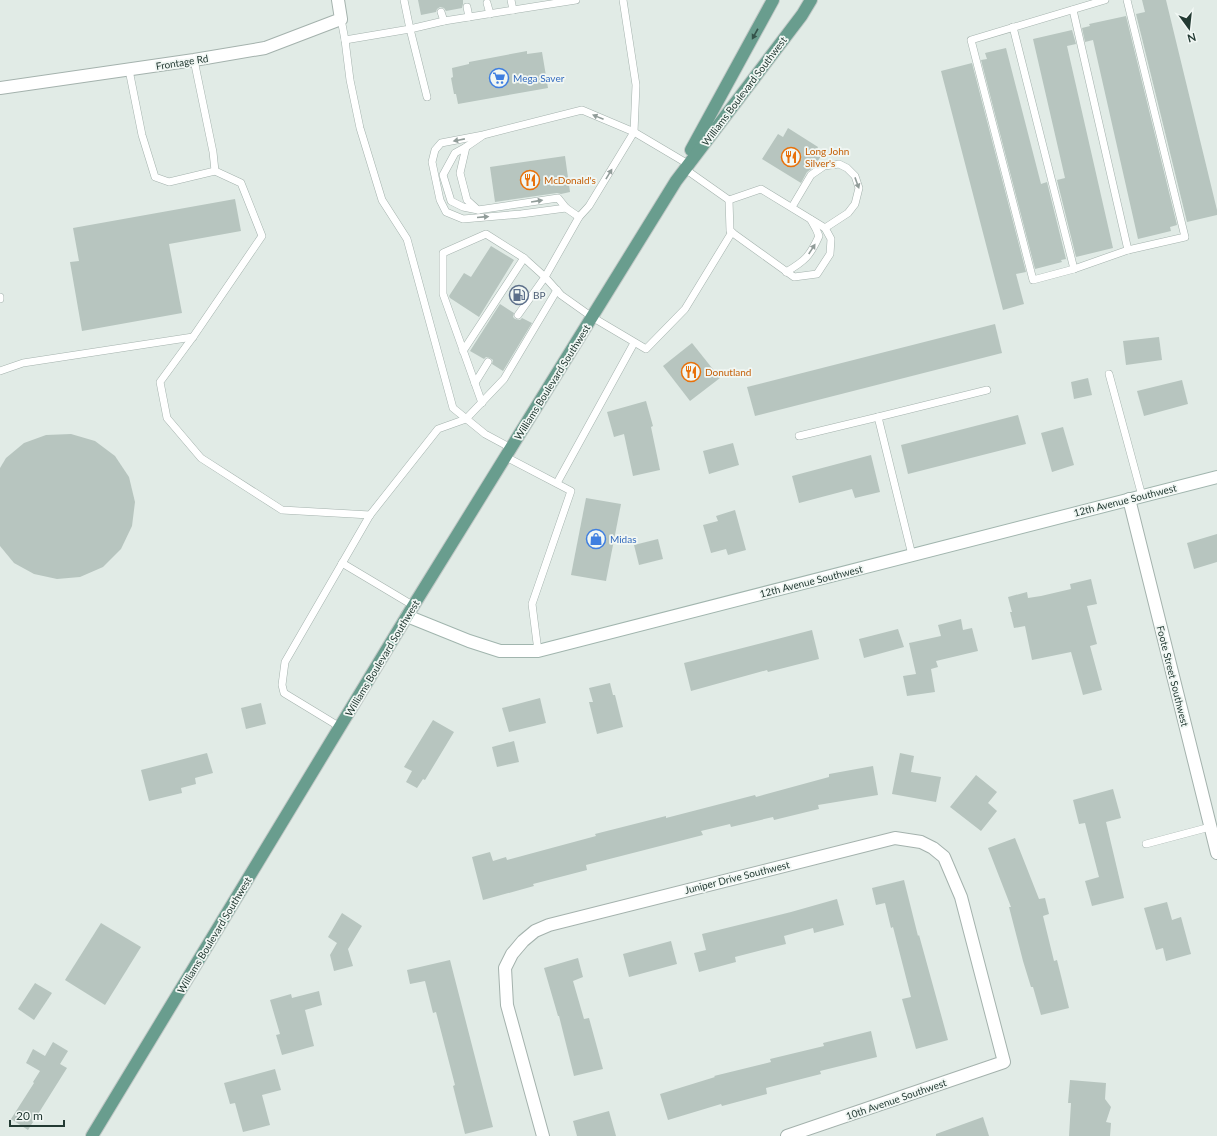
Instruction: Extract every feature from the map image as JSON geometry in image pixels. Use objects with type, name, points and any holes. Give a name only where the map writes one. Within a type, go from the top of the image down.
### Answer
[{"type":"main road","name":"Williams Boulevard Southwest","points":[[92,1136],[410,611],[686,165],[773,0]]},
{"type":"main road","name":"Williams Boulevard Southwest","points":[[686,165],[802,15],[811,0]]},
{"type":"main road","points":[[802,15],[815,0]]},
{"type":"street","points":[[338,0],[341,18]]},
{"type":"street","name":"Frontage Rd","points":[[0,88],[129,70],[265,48],[341,18]]},
{"type":"street","name":"12th Avenue Southwest","points":[[410,611],[469,641],[500,651],[538,651],[1217,476]]},
{"type":"street","name":"Foote Street Southwest","points":[[1129,499],[1217,853]]},
{"type":"street","name":"Juniper Drive Southwest","points":[[543,1136],[507,1004],[505,968],[512,954],[522,940],[535,931],[549,925],[895,838],[920,842],[934,848],[944,858],[961,897],[1004,1062]]},
{"type":"street","name":"10th Avenue Southwest","points":[[787,1136],[1004,1062]]},
{"type":"lane","points":[[404,0],[427,97]]},
{"type":"lane","points":[[511,0],[513,10]]},
{"type":"lane","points":[[345,40],[410,29],[444,21],[513,10],[535,3],[576,0]]},
{"type":"lane","points":[[518,315],[545,277],[578,217],[589,206],[634,132],[636,85],[624,0]]},
{"type":"lane","points":[[1106,0],[971,40],[1033,280],[1074,269],[1128,250],[1185,237],[1127,0]]},
{"type":"lane","points":[[487,3],[490,14]]},
{"type":"lane","points":[[467,7],[469,17]]},
{"type":"lane","points":[[1073,10],[1128,250]]},
{"type":"lane","points":[[441,12],[444,21]]},
{"type":"lane","points":[[341,18],[350,80],[360,128],[382,200],[407,239],[453,408],[509,452],[572,491],[532,604],[538,651]]},
{"type":"lane","points":[[1013,27],[1074,269]]},
{"type":"lane","points":[[194,60],[215,171]]},
{"type":"lane","points":[[129,70],[142,135],[156,177],[169,182],[215,171],[241,183],[262,236],[193,338],[160,382],[167,418],[201,458],[282,510],[370,515]]},
{"type":"lane","points":[[566,208],[463,219],[446,212],[440,200],[432,162],[435,150],[441,143],[483,135],[582,110],[634,132],[686,165],[729,200],[730,231],[786,272],[794,277],[817,274],[830,254],[831,239],[825,228],[761,188],[729,200]]},
{"type":"lane","points":[[483,135],[466,148],[455,153],[443,175],[451,201],[463,208],[478,210],[558,198],[566,208],[578,217]]},
{"type":"lane","points":[[466,148],[460,173],[467,200],[478,210]]},
{"type":"lane","points":[[792,207],[811,175],[824,166],[839,164],[847,168],[855,176],[859,188],[856,204],[848,213],[825,228]]},
{"type":"lane","points":[[786,272],[804,261],[814,248],[819,236],[810,218]]},
{"type":"lane","points":[[482,402],[443,294],[443,254],[486,234],[524,258],[545,277],[561,295],[592,317],[646,350],[685,309],[732,232]]},
{"type":"lane","points":[[463,351],[524,258]]},
{"type":"lane","points":[[340,727],[284,693],[282,685],[284,662],[370,515],[438,429],[466,419],[504,378],[557,290]]},
{"type":"lane","points":[[0,371],[23,363],[193,338]]},
{"type":"lane","points":[[557,483],[634,343]]},
{"type":"lane","points":[[475,382],[488,362]]},
{"type":"lane","points":[[1110,374],[1142,496]]},
{"type":"lane","points":[[799,436],[987,390]]},
{"type":"lane","points":[[878,417],[912,555]]},
{"type":"lane","points":[[342,563],[410,611]]},
{"type":"lane","points":[[1146,844],[1210,826]]},
{"type":"building","points":[[418,0],[463,0],[463,4],[462,8],[446,11],[444,8],[440,7],[436,12],[421,15]]},
{"type":"building","points":[[1142,0],[1166,0],[1217,215],[1187,222],[1136,14],[1145,12]]},
{"type":"building","points":[[1126,16],[1177,225],[1170,227],[1171,231],[1138,239],[1093,40],[1085,42],[1082,28],[1090,26],[1089,24]]},
{"type":"building","points":[[1072,30],[1076,44],[1067,46],[1113,248],[1076,257],[1057,180],[1065,178],[1033,39]]},
{"type":"building","points":[[1006,48],[1041,184],[1047,182],[1066,259],[1061,260],[1062,262],[1035,269],[981,60],[987,59],[985,53]]},
{"type":"building","name":"Mega Saver","points":[[527,51],[527,54],[542,52],[548,88],[458,104],[456,94],[454,94],[451,78],[453,77],[452,68],[469,64],[469,62]]},
{"type":"building","points":[[972,63],[1026,272],[1016,274],[1024,304],[1003,310],[941,71]]},
{"type":"building","name":"Long John Silver's","points":[[788,128],[818,147],[815,153],[821,156],[814,167],[807,172],[801,183],[762,159],[778,134],[783,137]]},
{"type":"building","name":"McDonald's","points":[[565,156],[570,192],[495,202],[490,167]]},
{"type":"building","points":[[235,199],[241,231],[169,244],[182,313],[82,331],[70,262],[79,261],[73,228]]},
{"type":"building","points":[[491,246],[514,260],[479,317],[449,296],[464,273],[471,277]]},
{"type":"building","points":[[500,304],[514,313],[513,317],[515,319],[520,320],[522,318],[532,323],[503,371],[492,364],[493,360],[490,358],[486,357],[484,359],[470,351]]},
{"type":"building","points":[[995,324],[1002,353],[755,416],[747,387]]},
{"type":"building","points":[[1159,337],[1162,360],[1126,365],[1123,341]]},
{"type":"building","name":"Donutland","points":[[692,343],[720,378],[690,401],[663,366]]},
{"type":"building","points":[[1088,378],[1092,395],[1074,399],[1071,382]]},
{"type":"building","points":[[1182,380],[1188,404],[1144,416],[1137,391]]},
{"type":"building","points":[[646,401],[653,426],[651,427],[660,470],[633,476],[624,434],[614,437],[607,412]]},
{"type":"building","points":[[1018,415],[1026,444],[908,474],[901,445]]},
{"type":"building","points":[[1063,427],[1074,465],[1052,472],[1041,433]]},
{"type":"building","points":[[71,434],[95,441],[115,456],[129,477],[135,502],[132,526],[121,549],[103,567],[80,577],[57,579],[34,574],[14,563],[0,546],[0,468],[6,458],[24,443],[46,435]]},
{"type":"building","points":[[733,443],[739,465],[709,474],[703,451]]},
{"type":"building","points":[[871,455],[880,492],[855,498],[852,489],[799,503],[792,476]]},
{"type":"building","name":"Midas","points":[[586,498],[621,504],[606,581],[571,575]]},
{"type":"building","points":[[735,510],[746,550],[728,555],[726,549],[711,553],[703,525],[718,521],[716,516]]},
{"type":"building","points":[[1217,534],[1217,562],[1194,569],[1187,543]]},
{"type":"building","points":[[658,539],[663,559],[639,565],[634,545]]},
{"type":"building","points":[[1091,579],[1097,604],[1087,606],[1097,644],[1090,646],[1102,690],[1083,695],[1071,652],[1032,660],[1025,626],[1014,628],[1008,597],[1027,592],[1028,598],[1041,596],[1071,589],[1070,584]]},
{"type":"building","points":[[961,619],[963,630],[972,628],[978,651],[936,661],[938,667],[931,669],[935,692],[907,696],[903,676],[916,674],[909,643],[941,636],[938,625]]},
{"type":"building","points":[[898,629],[904,647],[864,658],[859,639]]},
{"type":"building","points":[[812,630],[819,659],[768,672],[767,670],[691,691],[684,663]]},
{"type":"building","points":[[610,683],[613,695],[615,695],[623,727],[597,734],[589,702],[593,702],[589,688]]},
{"type":"building","points":[[540,698],[546,723],[509,732],[502,708]]},
{"type":"building","points":[[261,703],[266,724],[246,729],[241,708]]},
{"type":"building","points":[[433,720],[454,732],[425,780],[423,779],[417,788],[406,782],[412,771],[404,767]]},
{"type":"building","points":[[514,741],[519,762],[497,767],[492,747]]},
{"type":"building","points":[[207,753],[213,773],[195,778],[196,784],[181,788],[182,793],[149,801],[141,770]]},
{"type":"building","points":[[900,753],[914,756],[911,772],[941,777],[936,802],[892,794]]},
{"type":"building","points":[[873,766],[878,795],[818,805],[819,809],[774,820],[773,817],[731,827],[730,824],[701,831],[703,835],[586,865],[587,870],[533,884],[534,886],[483,900],[472,857],[490,852],[493,861],[506,857],[507,860],[596,836],[595,834],[666,816],[666,818],[755,795],[756,797],[829,777],[829,774]]},
{"type":"building","points":[[976,775],[997,792],[988,803],[997,811],[981,831],[950,807]]},
{"type":"building","points":[[1113,789],[1121,818],[1106,822],[1124,898],[1092,906],[1085,881],[1099,877],[1085,823],[1079,824],[1073,800]]},
{"type":"building","points":[[1015,838],[1039,899],[1045,898],[1049,914],[1043,916],[1054,961],[1057,960],[1069,1008],[1041,1015],[1033,987],[1031,987],[1023,961],[1009,907],[1011,907],[988,848]]},
{"type":"building","points":[[904,880],[918,936],[919,935],[948,1040],[916,1049],[902,999],[911,997],[893,927],[891,928],[885,903],[876,905],[872,888]]},
{"type":"building","points":[[837,899],[844,925],[814,933],[813,928],[784,936],[786,944],[735,957],[736,962],[699,972],[694,953],[706,950],[702,934]]},
{"type":"building","points":[[1167,902],[1172,920],[1181,917],[1191,954],[1166,961],[1163,948],[1156,950],[1144,908]]},
{"type":"building","points":[[342,913],[362,926],[348,949],[353,966],[334,971],[330,955],[337,943],[328,937]]},
{"type":"building","points":[[101,923],[141,947],[105,1005],[65,980]]},
{"type":"building","points":[[671,941],[677,964],[629,977],[623,954]]},
{"type":"building","points":[[578,958],[583,977],[573,981],[584,1019],[589,1018],[603,1069],[574,1076],[559,1016],[544,968]]},
{"type":"building","points":[[450,960],[493,1127],[465,1134],[453,1086],[455,1085],[436,1012],[433,1013],[425,981],[410,984],[407,970]]},
{"type":"building","points":[[35,983],[52,993],[34,1020],[18,1009]]},
{"type":"building","points":[[319,991],[322,1005],[305,1010],[314,1046],[282,1055],[276,1035],[280,1034],[270,1000],[291,994],[292,998]]},
{"type":"building","points":[[871,1031],[877,1057],[820,1071],[821,1074],[766,1088],[767,1094],[722,1106],[721,1104],[668,1120],[660,1094],[715,1077],[714,1076],[771,1062],[770,1059],[824,1046],[823,1043]]},
{"type":"building","points":[[53,1042],[68,1051],[60,1064],[67,1068],[28,1130],[11,1119],[40,1071],[26,1063],[33,1049],[45,1056]]},
{"type":"building","points":[[275,1069],[281,1090],[262,1095],[270,1125],[243,1132],[235,1103],[230,1104],[224,1083]]},
{"type":"building","points":[[1070,1080],[1106,1083],[1105,1099],[1111,1107],[1106,1122],[1111,1123],[1110,1136],[1069,1136],[1071,1103],[1068,1103]]},
{"type":"building","points":[[609,1111],[616,1136],[577,1136],[573,1121]]},
{"type":"building","points":[[983,1117],[989,1136],[936,1136],[936,1134]]},
{"type":"place","name":"Mega Saver","points":[[499,78]]},
{"type":"place","name":"Long John Silver's","points":[[791,157]]},
{"type":"place","name":"McDonald's","points":[[530,180]]},
{"type":"place","name":"BP","points":[[519,295]]},
{"type":"place","name":"Donutland","points":[[691,372]]},
{"type":"place","name":"Midas","points":[[596,539]]}]
